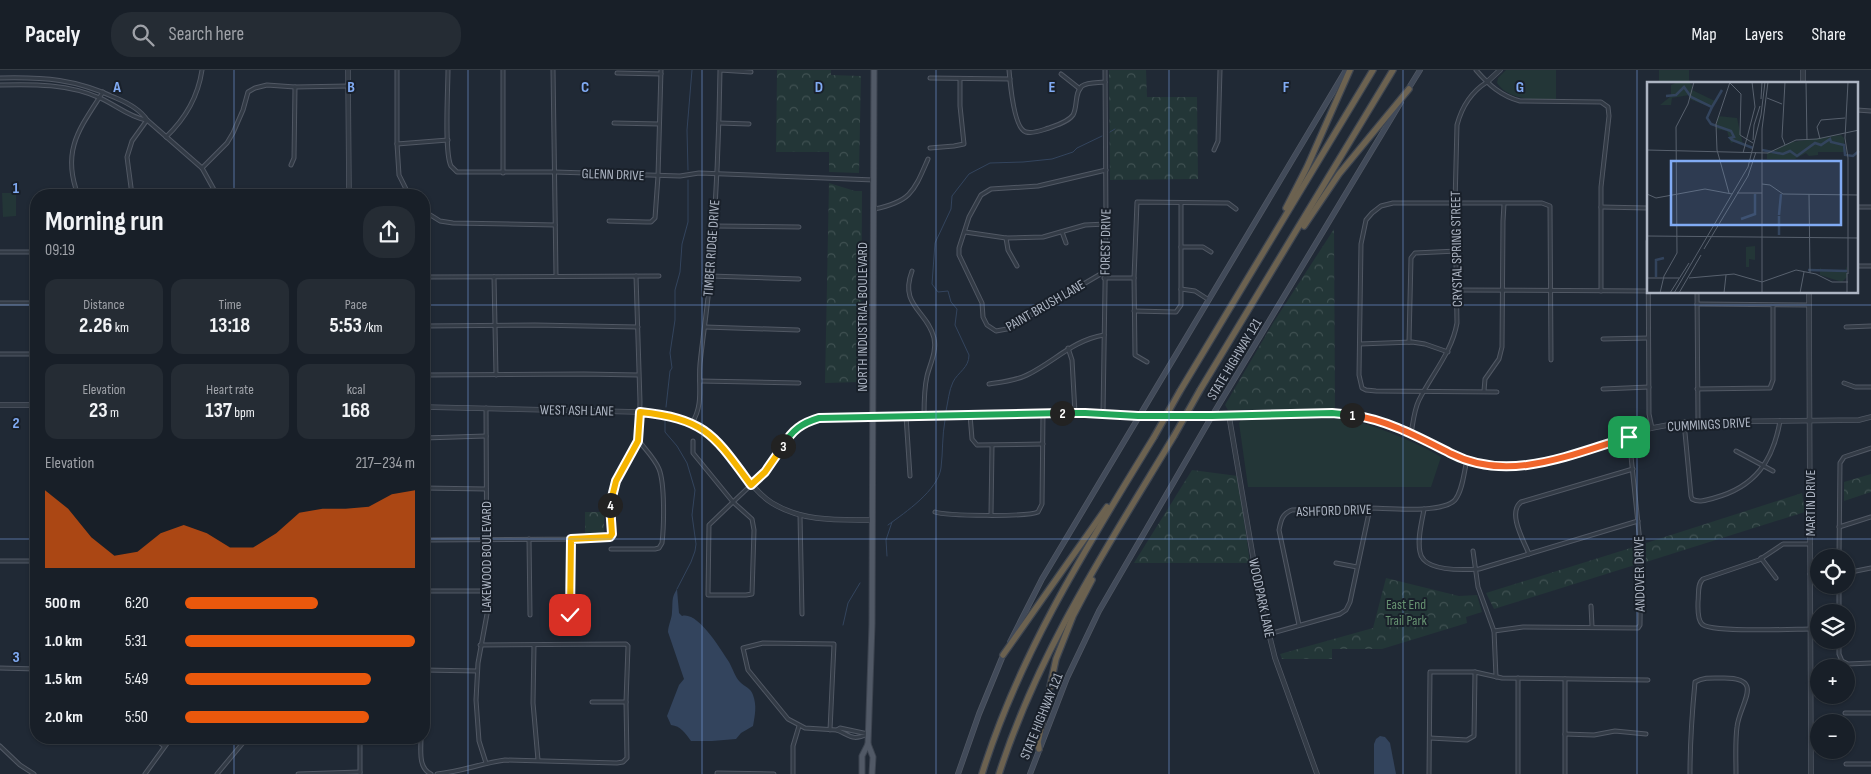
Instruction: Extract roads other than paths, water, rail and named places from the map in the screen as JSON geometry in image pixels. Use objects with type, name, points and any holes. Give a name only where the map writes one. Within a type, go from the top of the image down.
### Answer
[{"type":"highway","points":[[1279,226],[1350,70]]},
{"type":"highway","points":[[982,774],[1008,702],[1037,637],[1054,605],[1373,70]]},
{"type":"highway","points":[[1000,774],[1026,704],[1079,595],[1393,70]]},
{"type":"highway","points":[[1291,240],[1301,230],[1351,160],[1409,88]]},
{"type":"highway","points":[[1003,656],[1108,506],[1115,501]]},
{"type":"highway","points":[[1039,750],[1038,742],[1056,659],[1073,616],[1122,528],[1123,521]]},
{"type":"main road","name":"NORTH INDUSTRIAL BOULEVARD","points":[[872,774],[873,757],[868,744],[868,734],[872,624],[874,70]]},
{"type":"main road","points":[[958,774],[1003,656],[1042,579],[1346,70]]},
{"type":"main road","name":"STATE HIGHWAY 121","points":[[1030,774],[1067,678],[1099,611],[1212,416],[1420,70]]},
{"type":"main road","name":"NORTH INDUSTRIAL BOULEVARD","points":[[862,774],[862,756],[868,744]]},
{"type":"street","points":[[166,137],[179,125],[192,104],[202,70]]},
{"type":"street","points":[[348,70],[349,189]]},
{"type":"street","points":[[397,70],[399,175],[406,189]]},
{"type":"street","name":"GLENN DRIVE","points":[[448,70],[448,140],[451,166],[457,172],[555,172],[658,176],[680,176],[699,173],[874,180]]},
{"type":"street","points":[[503,70],[503,173]]},
{"type":"street","points":[[554,70],[556,276]]},
{"type":"street","points":[[720,70],[750,72]]},
{"type":"street","name":"TIMBER RIDGE DRIVE","points":[[692,423],[699,408],[704,327],[710,276],[719,123],[720,70]]},
{"type":"street","points":[[1009,70],[1014,106],[1022,129],[1026,132],[1038,131],[1067,121],[1075,111],[1080,89],[1087,84],[1105,82]]},
{"type":"street","name":"FOREST DRIVE","points":[[1103,414],[1106,224],[1105,70]]},
{"type":"street","points":[[1214,150],[1218,141],[1220,70]]},
{"type":"street","points":[[1476,70],[1494,89],[1520,102],[1601,102],[1608,107],[1609,116],[1601,187],[1601,291]]},
{"type":"street","name":"CRYSTAL SPRING STREET","points":[[1411,434],[1416,407],[1448,352],[1453,341],[1457,323],[1455,203],[1456,135],[1459,115],[1476,89],[1500,70]]},
{"type":"street","points":[[609,221],[651,222],[655,218],[658,176],[661,72],[617,73]]},
{"type":"street","points":[[1061,74],[1080,89]]},
{"type":"street","points":[[0,78],[61,80],[77,83],[103,92],[136,109],[202,168],[213,189]]},
{"type":"street","points":[[13,78],[13,84]]},
{"type":"street","points":[[930,78],[1010,79]]},
{"type":"street","points":[[930,148],[962,146],[964,144],[960,106],[960,79]]},
{"type":"street","points":[[59,86],[61,80]]},
{"type":"street","points":[[0,85],[59,86],[99,97],[137,118],[147,120]]},
{"type":"street","points":[[202,168],[216,156],[233,133],[248,92],[255,88],[267,85],[295,88],[348,86]]},
{"type":"street","points":[[291,165],[294,158],[295,88]]},
{"type":"street","points":[[77,189],[71,157],[72,149],[79,130],[103,92]]},
{"type":"street","points":[[1858,110],[1871,111]]},
{"type":"street","points":[[131,189],[127,157],[132,141],[147,120]]},
{"type":"street","points":[[614,123],[659,124]]},
{"type":"street","points":[[719,123],[749,124]]},
{"type":"street","points":[[397,144],[448,140]]},
{"type":"street","points":[[873,209],[901,201],[909,196],[917,184],[928,159]]},
{"type":"street","name":"PAINT BRUSH LANE","points":[[1104,272],[1007,329],[994,331],[987,325],[983,317],[982,303],[959,255],[959,248],[969,217],[980,195],[991,189],[1038,186],[1106,170]]},
{"type":"street","points":[[1147,362],[1135,355],[1134,278],[1137,202],[1228,203],[1236,209]]},
{"type":"street","points":[[1134,311],[1176,312],[1181,305],[1181,203]]},
{"type":"street","points":[[1497,392],[1376,390],[1362,388],[1359,375],[1360,271],[1363,231],[1366,220],[1383,205],[1393,203],[1542,203],[1550,206],[1551,360]]},
{"type":"street","points":[[1484,391],[1485,379],[1499,358],[1502,346],[1504,204]]},
{"type":"street","points":[[1602,207],[1647,208]]},
{"type":"street","points":[[1858,207],[1871,207]]},
{"type":"street","points":[[430,215],[440,221],[453,223],[555,225]]},
{"type":"street","points":[[965,232],[1006,238],[1043,237],[1086,225],[1106,224]]},
{"type":"street","points":[[713,226],[799,227]]},
{"type":"street","points":[[1062,232],[1066,243]]},
{"type":"street","points":[[1006,238],[1008,250],[1017,266]]},
{"type":"street","points":[[1181,247],[1203,247],[1211,252]]},
{"type":"street","points":[[1409,342],[1411,258],[1416,253],[1457,251]]},
{"type":"street","points":[[0,252],[30,252]]},
{"type":"street","points":[[1858,266],[1871,266]]},
{"type":"street","points":[[912,271],[909,280],[909,296],[914,306],[927,322],[934,338],[933,356],[925,391],[924,416]]},
{"type":"street","points":[[430,540],[571,539],[606,538],[612,535],[611,495],[623,467],[638,441],[640,412],[636,276]]},
{"type":"street","points":[[430,277],[659,276]]},
{"type":"street","points":[[710,276],[799,279]]},
{"type":"street","points":[[494,277],[496,375]]},
{"type":"street","name":"PAINT BRUSH LANE","points":[[1104,278],[1134,278]]},
{"type":"street","points":[[1181,289],[1195,291],[1209,300]]},
{"type":"street","points":[[1457,290],[1647,291]]},
{"type":"street","points":[[1648,294],[1649,414],[1652,428]]},
{"type":"street","points":[[1697,294],[1698,422]]},
{"type":"street","name":"MARTIN DRIVE","points":[[1809,294],[1810,549]]},
{"type":"street","points":[[0,303],[30,304]]},
{"type":"street","points":[[1697,304],[1808,305]]},
{"type":"street","points":[[1697,389],[1770,388],[1773,380],[1773,305]]},
{"type":"street","points":[[430,326],[535,325],[638,327]]},
{"type":"street","points":[[1846,327],[1871,326]]},
{"type":"street","points":[[704,327],[798,330]]},
{"type":"street","points":[[989,384],[1014,380],[1029,374],[1068,348],[1088,338],[1104,334]]},
{"type":"street","points":[[1603,339],[1648,338]]},
{"type":"street","points":[[1360,344],[1409,342],[1425,344],[1448,352]]},
{"type":"street","points":[[1068,348],[1072,360],[1075,413]]},
{"type":"street","points":[[0,354],[30,354]]},
{"type":"street","points":[[430,375],[638,375]]},
{"type":"street","points":[[700,380],[799,383]]},
{"type":"street","points":[[1844,383],[1855,387],[1871,387]]},
{"type":"street","points":[[1603,389],[1649,387]]},
{"type":"street","points":[[0,405],[30,405]]},
{"type":"street","name":"WEST ASH LANE","points":[[430,407],[666,414],[692,423],[710,434],[723,446],[751,485],[771,502],[800,515],[823,519],[872,520]]},
{"type":"street","name":"LAKEWOOD BOULEVARD","points":[[486,408],[486,614],[477,671],[477,724],[479,741],[486,763]]},
{"type":"street","points":[[935,512],[953,514],[1034,514],[1039,511],[1042,504],[1043,413]]},
{"type":"street","name":"CUMMINGS DRIVE","points":[[873,417],[1043,413],[1138,416],[1332,413],[1363,417],[1396,427],[1467,460],[1504,467],[1521,467],[1558,458],[1629,437],[1652,428],[1684,422],[1859,420],[1871,417]]},
{"type":"street","points":[[970,414],[971,430],[975,443],[979,446],[1042,444]]},
{"type":"street","points":[[906,416],[910,476]]},
{"type":"street","name":"WOODPARK LANE","points":[[1229,416],[1254,571],[1269,634],[1275,658],[1317,774]]},
{"type":"street","points":[[694,441],[693,452],[732,502],[752,519],[754,530],[752,594],[708,595],[709,525],[732,502],[765,472],[789,436],[802,424],[819,418],[873,417]]},
{"type":"street","points":[[1684,422],[1691,496],[1695,500],[1705,501],[1730,493],[1750,481],[1771,455],[1777,439],[1780,421]]},
{"type":"street","points":[[430,438],[486,436]]},
{"type":"street","name":"ANDOVER DRIVE","points":[[1494,631],[1523,627],[1592,626],[1638,628],[1640,625],[1640,552],[1629,437]]},
{"type":"street","points":[[611,549],[647,550],[655,549],[661,545],[663,534],[661,474],[657,464],[638,441]]},
{"type":"street","points":[[991,514],[992,446]]},
{"type":"street","points":[[1839,549],[1840,470],[1843,458],[1871,448]]},
{"type":"street","points":[[1736,451],[1773,471]]},
{"type":"street","name":"ASHFORD DRIVE","points":[[1299,625],[1281,540],[1282,517],[1286,513],[1292,510],[1424,509],[1439,507],[1454,500],[1459,493],[1467,460]]},
{"type":"street","points":[[1529,554],[1515,514],[1521,502],[1632,469]]},
{"type":"street","points":[[430,488],[486,489]]},
{"type":"street","points":[[1269,634],[1340,614],[1346,610],[1350,602],[1370,508]]},
{"type":"street","points":[[1424,509],[1420,542],[1421,557],[1436,566],[1452,570],[1475,569],[1638,521]]},
{"type":"street","points":[[800,515],[802,614]]},
{"type":"street","points":[[1839,527],[1871,517]]},
{"type":"street","points":[[529,539],[530,615]]},
{"type":"street","points":[[570,615],[571,539]]},
{"type":"street","points":[[1810,544],[1783,544],[1761,558],[1700,581],[1698,605],[1698,617],[1702,624],[1708,628],[1741,630],[1810,629]]},
{"type":"street","points":[[1473,551],[1481,597],[1494,631],[1496,677]]},
{"type":"street","points":[[1761,558],[1776,578]]},
{"type":"street","points":[[0,561],[30,561]]},
{"type":"street","points":[[1336,563],[1357,567]]},
{"type":"street","points":[[1855,571],[1871,568]]},
{"type":"street","points":[[430,591],[486,591]]},
{"type":"street","points":[[1591,606],[1592,626]]},
{"type":"street","points":[[830,730],[834,644],[760,643],[743,648],[745,663],[750,673],[770,696],[782,714],[799,726],[812,729],[830,730],[837,730],[840,728],[851,729],[868,734]]},
{"type":"street","points":[[437,774],[460,771],[486,763],[538,760],[617,763],[623,762],[627,758],[626,702],[629,647],[626,644],[480,645]]},
{"type":"street","points":[[534,645],[533,711],[538,760]]},
{"type":"street","name":"MARTIN DRIVE","points":[[1811,649],[1811,774]]},
{"type":"street","points":[[1839,649],[1842,661],[1848,664],[1871,663]]},
{"type":"street","points":[[0,668],[30,669]]},
{"type":"street","points":[[430,670],[477,671]]},
{"type":"street","points":[[1429,774],[1430,672],[1475,672],[1496,677],[1518,678],[1648,680]]},
{"type":"street","points":[[1430,738],[1467,740],[1474,736],[1475,672]]},
{"type":"street","points":[[1518,678],[1518,774]]},
{"type":"street","points":[[1690,774],[1691,723],[1695,682],[1706,678],[1735,678],[1742,680],[1747,687],[1747,700],[1737,727],[1736,774]]},
{"type":"street","points":[[1565,679],[1566,774]]},
{"type":"street","points":[[592,702],[626,702]]},
{"type":"street","points":[[1844,713],[1871,713]]},
{"type":"street","points":[[793,774],[793,746],[799,726]]},
{"type":"street","points":[[848,736],[851,729]]},
{"type":"street","points":[[837,730],[848,736],[859,738],[868,734]]},
{"type":"street","points":[[1565,734],[1594,734],[1615,731],[1646,734]]},
{"type":"street","points":[[145,774],[164,746],[162,744]]},
{"type":"street","points":[[217,774],[242,744]]},
{"type":"street","points":[[298,774],[360,773],[360,744]]},
{"type":"street","points":[[421,744],[423,768],[431,774]]},
{"type":"street","points":[[0,746],[20,765],[34,774]]},
{"type":"street","points":[[1846,764],[1871,764]]},
{"type":"street","points":[[717,773],[774,774]]},
{"type":"water","points":[[677,589],[679,613],[682,616],[695,619],[702,625],[721,649],[738,680],[752,693],[755,707],[753,726],[741,733],[736,739],[691,741],[680,728],[671,725],[667,716],[679,685],[684,679],[668,632],[673,598]]},
{"type":"water","points":[[1380,736],[1385,737],[1390,743],[1396,774],[1374,774],[1374,744]]},
{"type":"waterway","points":[[688,170],[687,130],[692,70]]},
{"type":"waterway","points":[[1110,132],[1115,129]]},
{"type":"waterway","points":[[946,411],[952,385],[969,359],[969,355],[955,325],[957,309],[951,302],[948,291],[938,292],[932,284],[935,243],[951,209],[952,196],[969,174],[990,163],[1052,159],[1073,152],[1077,148],[1102,136]]},
{"type":"waterway","points":[[666,407],[670,371],[672,368],[670,353],[675,320],[675,290],[680,272],[682,244],[688,222],[688,180]]},
{"type":"waterway","points":[[665,418],[665,432],[677,446],[687,463],[695,490],[692,515],[696,544],[695,551],[677,589]]},
{"type":"waterway","points":[[888,525],[920,500],[939,476],[945,420]]},
{"type":"waterway","points":[[887,556],[886,540],[892,522]]},
{"type":"waterway","points":[[843,625],[848,603],[860,583]]},
{"type":"park label","name":"East End Trail Park","points":[[1406,612]]}]
